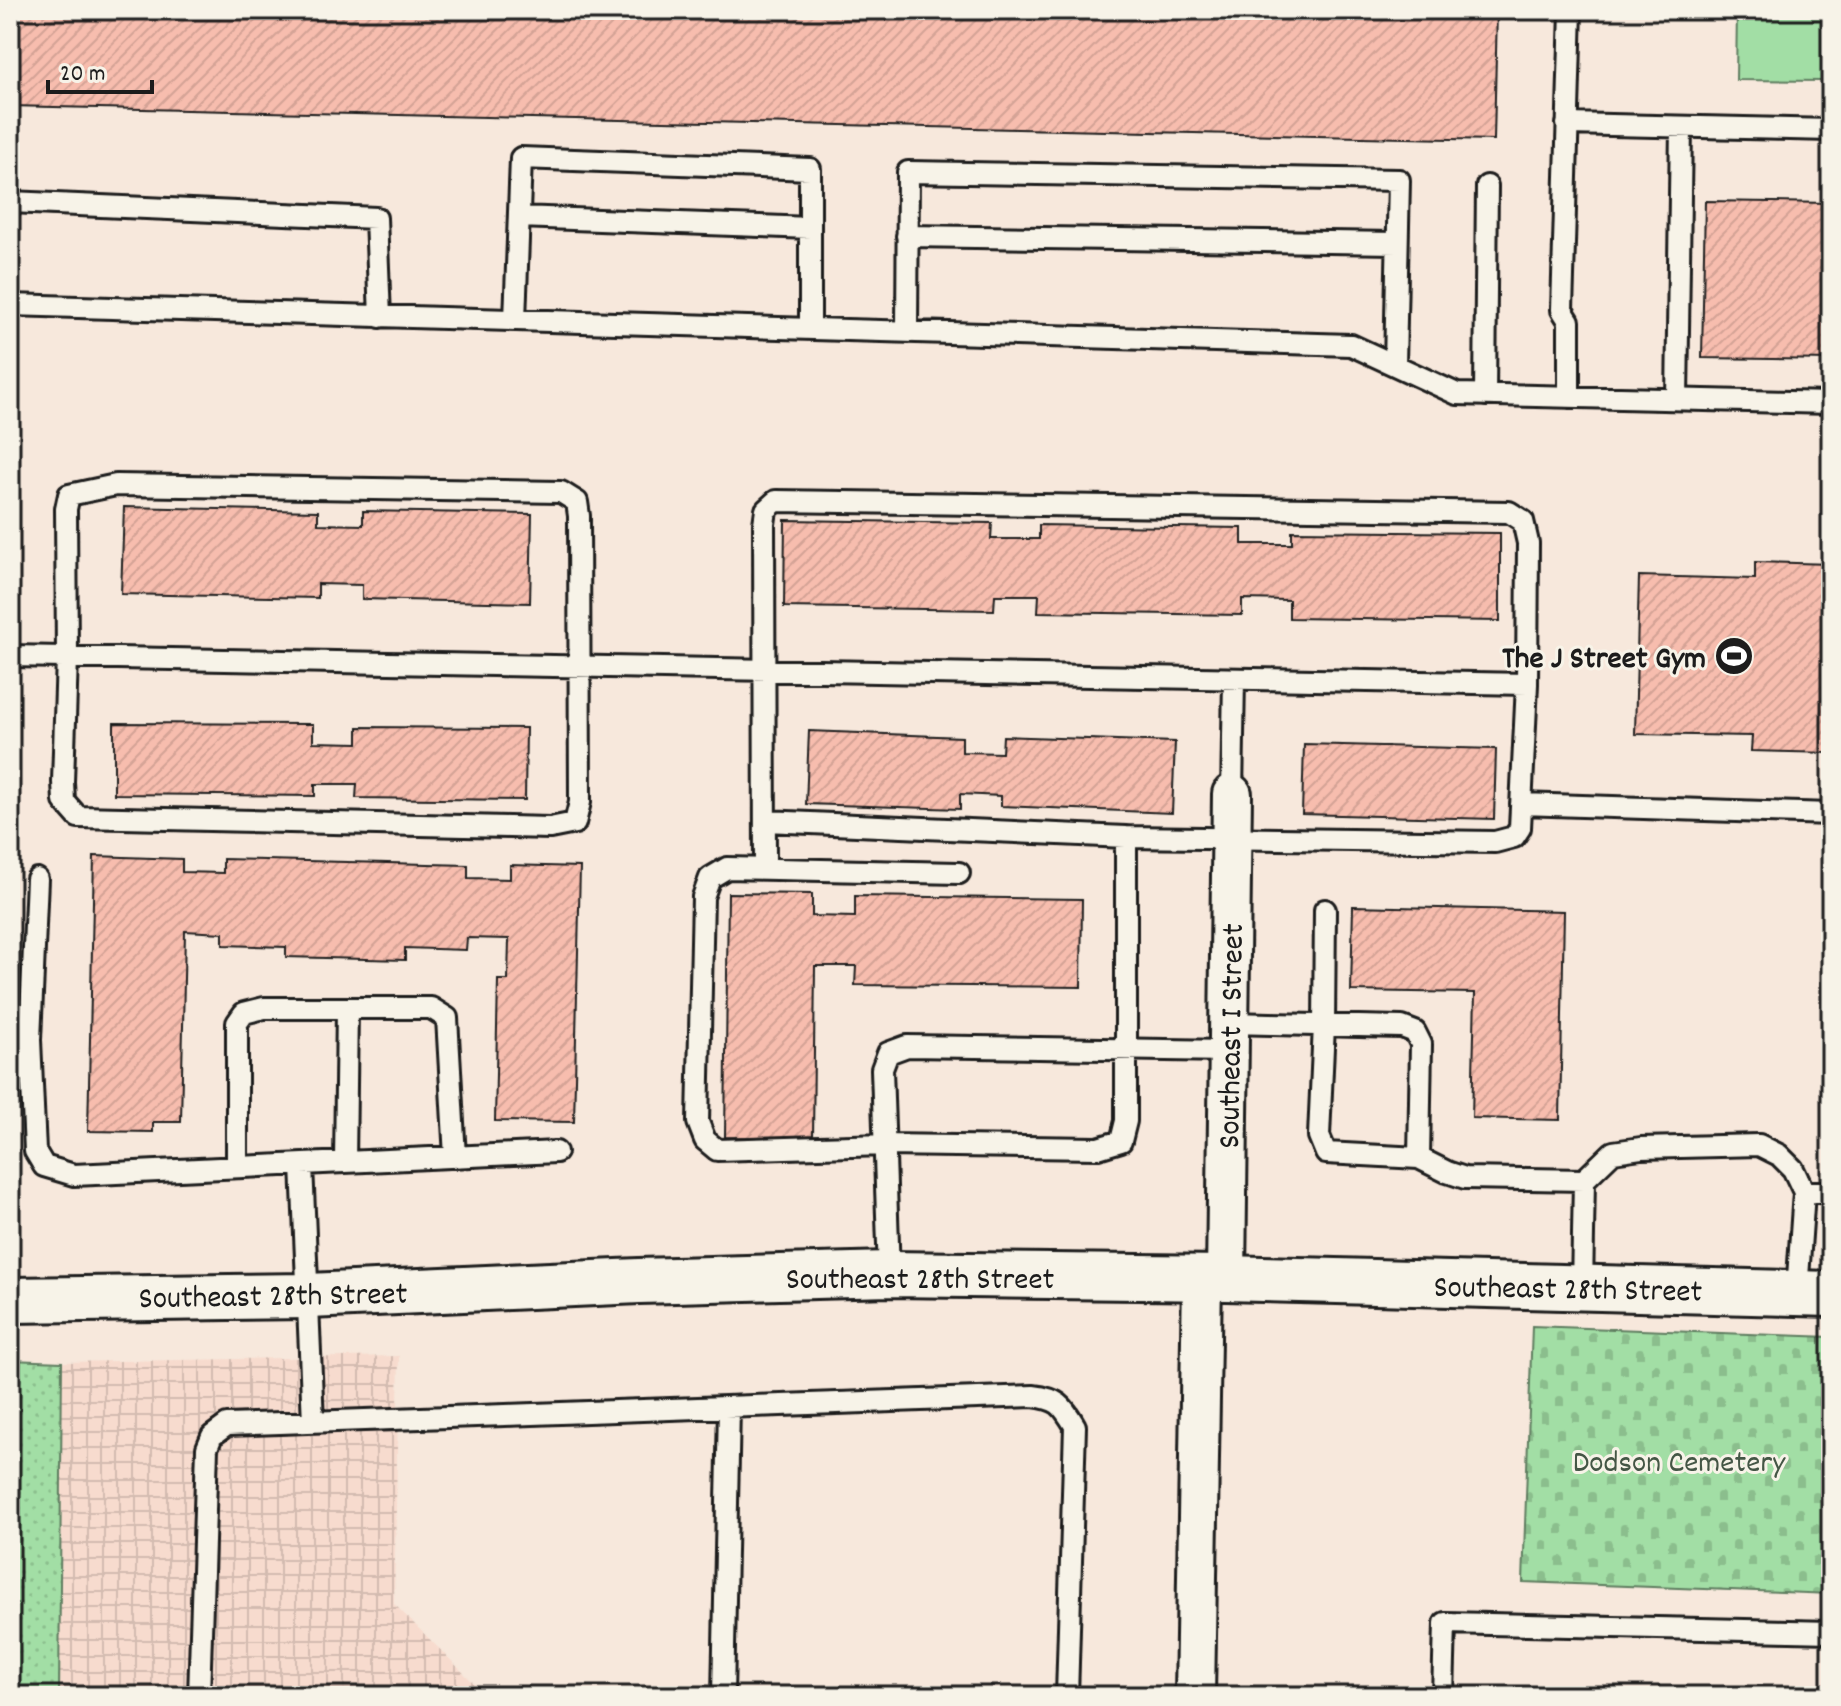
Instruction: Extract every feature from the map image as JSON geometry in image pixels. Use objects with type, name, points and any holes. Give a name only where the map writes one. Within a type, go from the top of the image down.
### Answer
[{"type":"main road","name":"Southeast 28th Street","points":[[10,1300],[309,1296],[639,1281],[889,1274],[1814,1293]]},
{"type":"street","name":"Southeast I Street","points":[[1195,1696],[1214,1279],[1229,1037],[1232,794]]},
{"type":"lane","points":[[1569,397],[1569,321],[1562,310],[1571,10]]},
{"type":"lane","points":[[1567,124],[1831,130]]},
{"type":"lane","points":[[1677,399],[1681,127]]},
{"type":"lane","points":[[515,320],[521,158],[810,169],[810,328]]},
{"type":"lane","points":[[907,331],[908,172],[1399,180],[1395,365]]},
{"type":"lane","points":[[1485,395],[1487,186]]},
{"type":"lane","points":[[10,202],[376,218],[380,317]]},
{"type":"lane","points":[[519,217],[810,228]]},
{"type":"lane","points":[[907,236],[1397,243]]},
{"type":"lane","points":[[10,305],[1351,345],[1457,394],[1831,403]]},
{"type":"lane","points":[[116,485],[561,492],[577,502],[579,516],[580,802],[575,823],[550,828],[78,817],[64,801],[67,657],[66,509],[69,495],[116,485]]},
{"type":"lane","points":[[765,821],[1126,837],[1495,842],[1514,837],[1520,828],[1527,684],[1528,543],[1523,521],[1509,512],[776,501],[766,510],[764,524],[765,868]]},
{"type":"lane","points":[[10,656],[1527,684]]},
{"type":"lane","points":[[1232,794],[1234,679]]},
{"type":"lane","points":[[1521,804],[1831,814]]},
{"type":"lane","points":[[959,873],[727,868],[710,878],[703,897],[698,1122],[705,1140],[717,1150],[885,1145],[1098,1148],[1121,1141],[1126,1121],[1126,837]]},
{"type":"lane","points":[[37,879],[20,1040],[35,1151],[44,1166],[74,1175],[556,1152]]},
{"type":"lane","points":[[1325,910],[1319,1136],[1326,1153],[1419,1158],[1465,1178],[1584,1180]]},
{"type":"lane","points":[[237,1167],[237,1023],[244,1013],[264,1008],[431,1008],[447,1018],[455,1157]]},
{"type":"lane","points":[[345,1162],[347,1008]]},
{"type":"lane","points":[[889,1274],[882,1069],[888,1053],[907,1046],[1126,1050],[1324,1025],[1402,1027],[1415,1032],[1421,1044],[1419,1158]]},
{"type":"lane","points":[[1582,1288],[1584,1180],[1613,1152],[1641,1148],[1759,1145],[1779,1155],[1793,1169],[1804,1192],[1814,1293]]},
{"type":"lane","points":[[302,1165],[313,1422]]},
{"type":"lane","points":[[1804,1192],[1831,1192]]},
{"type":"lane","points":[[199,1696],[207,1448],[212,1436],[227,1425],[1033,1396],[1053,1398],[1066,1410],[1075,1426],[1067,1696]]},
{"type":"lane","points":[[723,1696],[729,1407]]},
{"type":"lane","points":[[1443,1696],[1445,1623],[1831,1632]]},
{"type":"shaded area","points":[[399,1356],[394,1604],[487,1696],[59,1696],[62,1362]]},
{"type":"green space","points":[[1737,10],[1825,10],[1823,81],[1736,80]]},
{"type":"green space","name":"Dodson Cemetery","points":[[1532,1326],[1831,1337],[1831,1594],[1523,1582]]},
{"type":"green space","points":[[10,1360],[62,1362],[59,1696],[10,1696]]},
{"type":"building","points":[[10,10],[1497,10],[1494,140],[10,106]]},
{"type":"building","points":[[1705,201],[1831,203],[1831,360],[1702,358]]},
{"type":"building","points":[[124,507],[318,511],[318,524],[363,525],[363,511],[532,514],[530,603],[362,599],[362,585],[318,584],[318,598],[121,594]]},
{"type":"building","points":[[785,520],[992,523],[991,539],[1039,539],[1039,525],[1242,528],[1242,544],[1292,544],[1292,531],[1500,533],[1500,621],[1289,618],[1289,600],[1242,599],[1242,615],[1038,612],[1039,595],[995,595],[994,610],[784,607]]},
{"type":"building","name":"The J Street Gym","points":[[1755,562],[1831,564],[1831,753],[1751,751],[1752,736],[1635,734],[1639,576],[1755,579]]},
{"type":"building","points":[[114,723],[313,724],[313,742],[358,743],[358,727],[526,728],[525,800],[356,798],[357,784],[315,784],[315,796],[114,794]]},
{"type":"building","points":[[809,731],[962,737],[962,752],[1002,753],[1003,736],[1175,742],[1172,813],[1001,806],[1001,796],[960,794],[960,809],[806,804]]},
{"type":"building","points":[[1304,744],[1496,749],[1494,819],[1302,814]]},
{"type":"building","points":[[94,856],[182,859],[182,872],[223,873],[223,859],[468,865],[468,878],[510,879],[510,865],[580,867],[574,1122],[495,1121],[498,980],[508,980],[509,939],[467,938],[466,950],[405,948],[405,960],[286,957],[286,947],[223,945],[223,933],[185,931],[181,1122],[153,1122],[153,1132],[88,1131]]},
{"type":"building","points":[[728,893],[812,894],[812,916],[855,917],[855,896],[1082,899],[1081,987],[855,985],[856,966],[815,966],[813,1138],[725,1137]]},
{"type":"building","points":[[1353,906],[1564,911],[1560,1120],[1472,1118],[1475,993],[1351,991]]},
{"type":"place","name":"The J Street Gym","points":[[1734,656]]}]
